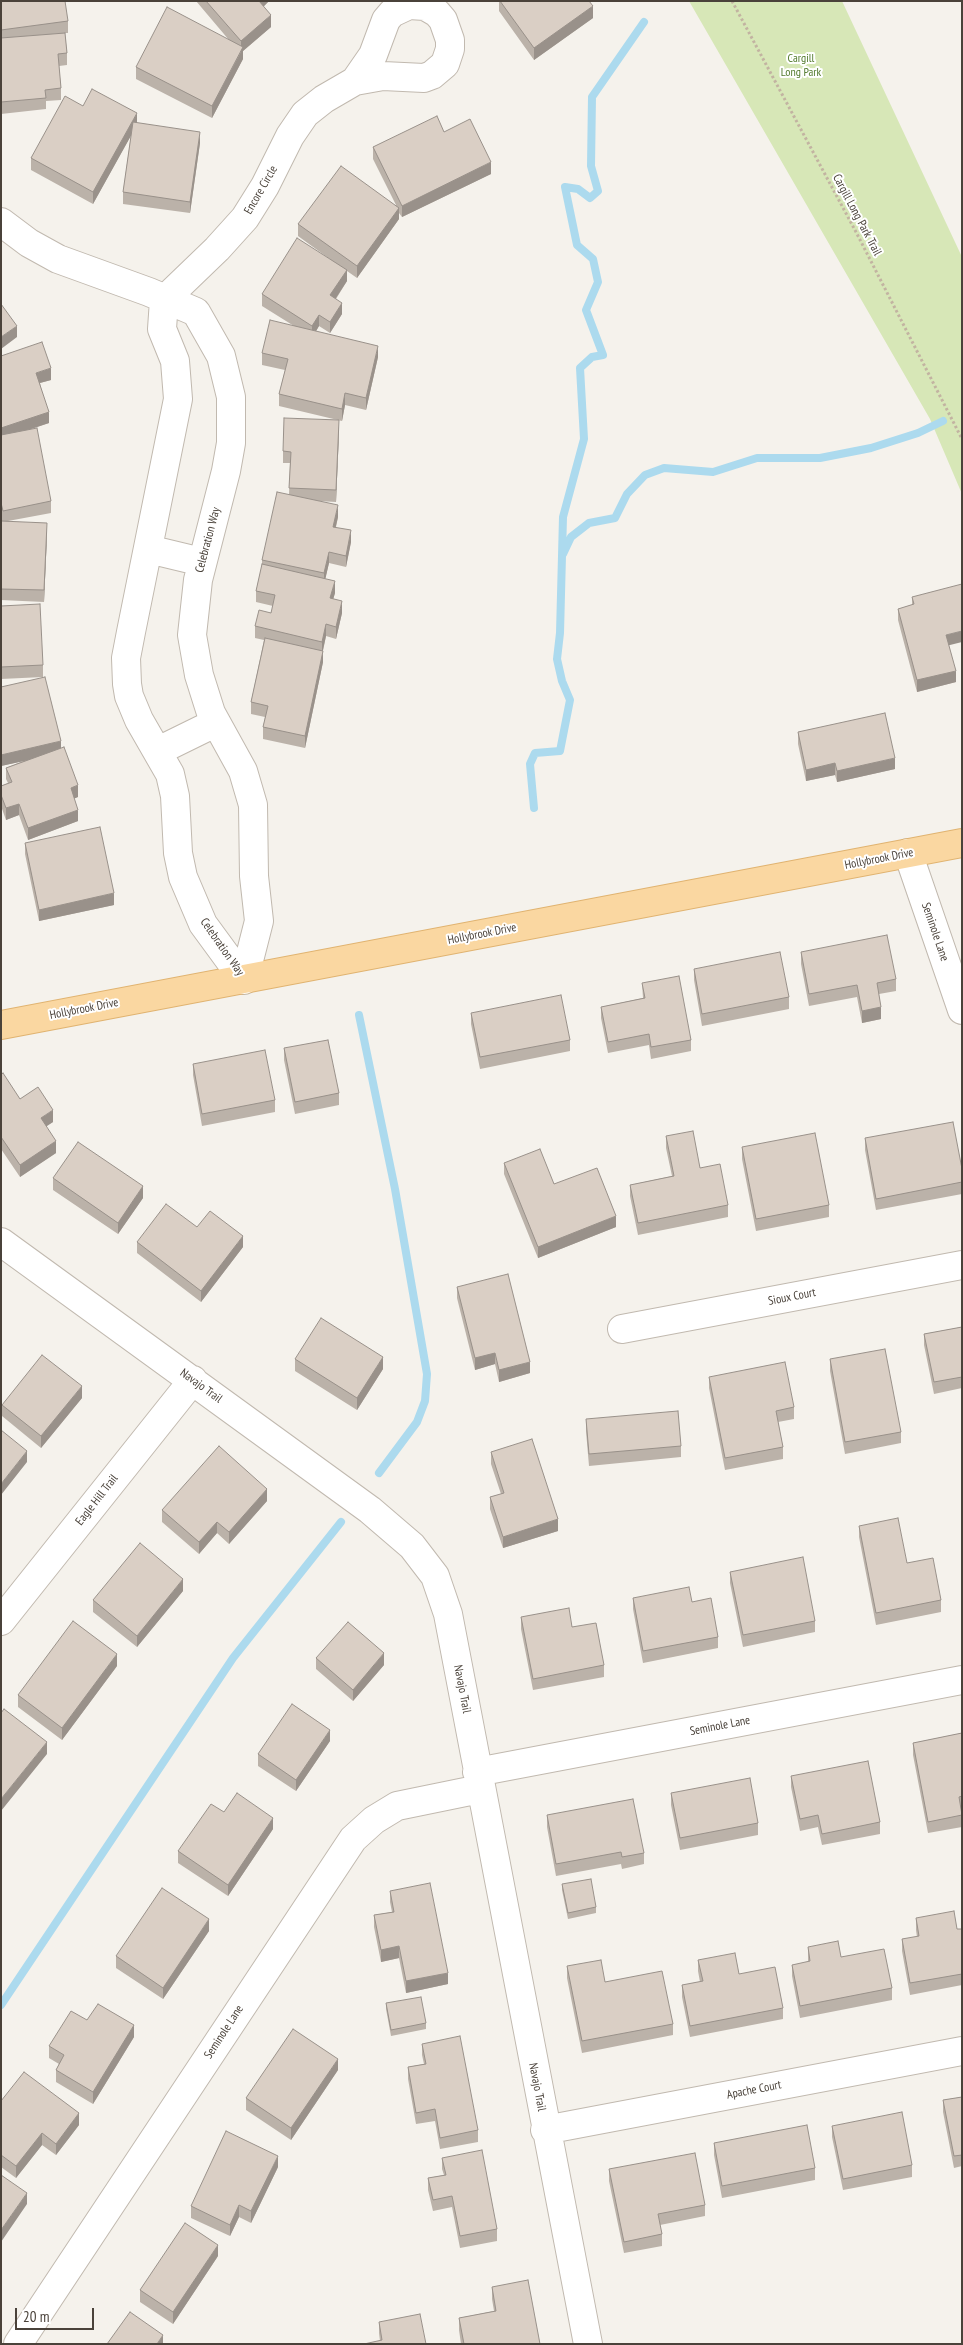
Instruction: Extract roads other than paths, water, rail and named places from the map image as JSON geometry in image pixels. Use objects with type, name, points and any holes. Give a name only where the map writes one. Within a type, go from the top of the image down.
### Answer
[{"type":"main road","name":"Hollybrook Drive","points":[[1,1025],[962,843]]},
{"type":"street","name":"Encore Circle","points":[[164,300],[217,249],[245,218],[290,136],[305,114],[324,99],[355,81]]},
{"type":"street","name":"Celebration Way","points":[[1,222],[30,243],[58,259],[149,292],[196,312],[221,356],[231,397],[232,428],[229,457],[195,594],[192,635],[199,675],[215,723],[243,771],[253,806],[254,876],[259,921],[244,980]]},
{"type":"street","name":"Celebration Way","points":[[164,300],[162,329],[175,361],[178,399],[131,632],[126,669],[129,696],[139,720],[158,750],[170,774],[175,796],[178,853],[183,877],[203,924],[244,980]]},
{"type":"street","points":[[148,549],[202,562]]},
{"type":"street","points":[[158,750],[215,723]]},
{"type":"street","name":"Seminole Lane","points":[[908,853],[962,1010]]},
{"type":"street","name":"Navajo Trail","points":[[1,1242],[193,1380],[384,1522],[412,1546],[428,1564],[439,1583],[448,1614],[545,2130],[588,2344]]},
{"type":"street","name":"Sioux Court","points":[[622,1330],[962,1265]]},
{"type":"street","name":"Eagle Hill Trail","points":[[1,1621],[193,1380]]},
{"type":"street","name":"Seminole Lane","points":[[18,2344],[353,1839],[374,1820],[397,1806],[479,1780],[962,1680]]},
{"type":"street","name":"Apache Court","points":[[545,2130],[962,2050]]},
{"type":"waterway","points":[[534,808],[530,764],[535,753],[560,751],[570,700],[562,681],[557,659],[560,633],[563,517],[584,439],[580,368],[592,357],[603,355],[586,310],[598,282],[593,259],[577,245],[565,187],[578,189],[590,198],[598,191],[591,166],[592,97],[644,22]]},
{"type":"waterway","points":[[563,554],[571,537],[589,523],[615,518],[627,494],[645,475],[664,468],[713,472],[757,458],[820,458],[871,448],[918,433],[943,421]]},
{"type":"waterway","points":[[359,1015],[395,1189],[427,1374],[425,1401],[417,1422],[379,1473]]},
{"type":"waterway","points":[[1,2005],[233,1658],[341,1522]]},
{"type":"park label","name":"Cargill Long Park","points":[[801,66]]}]
